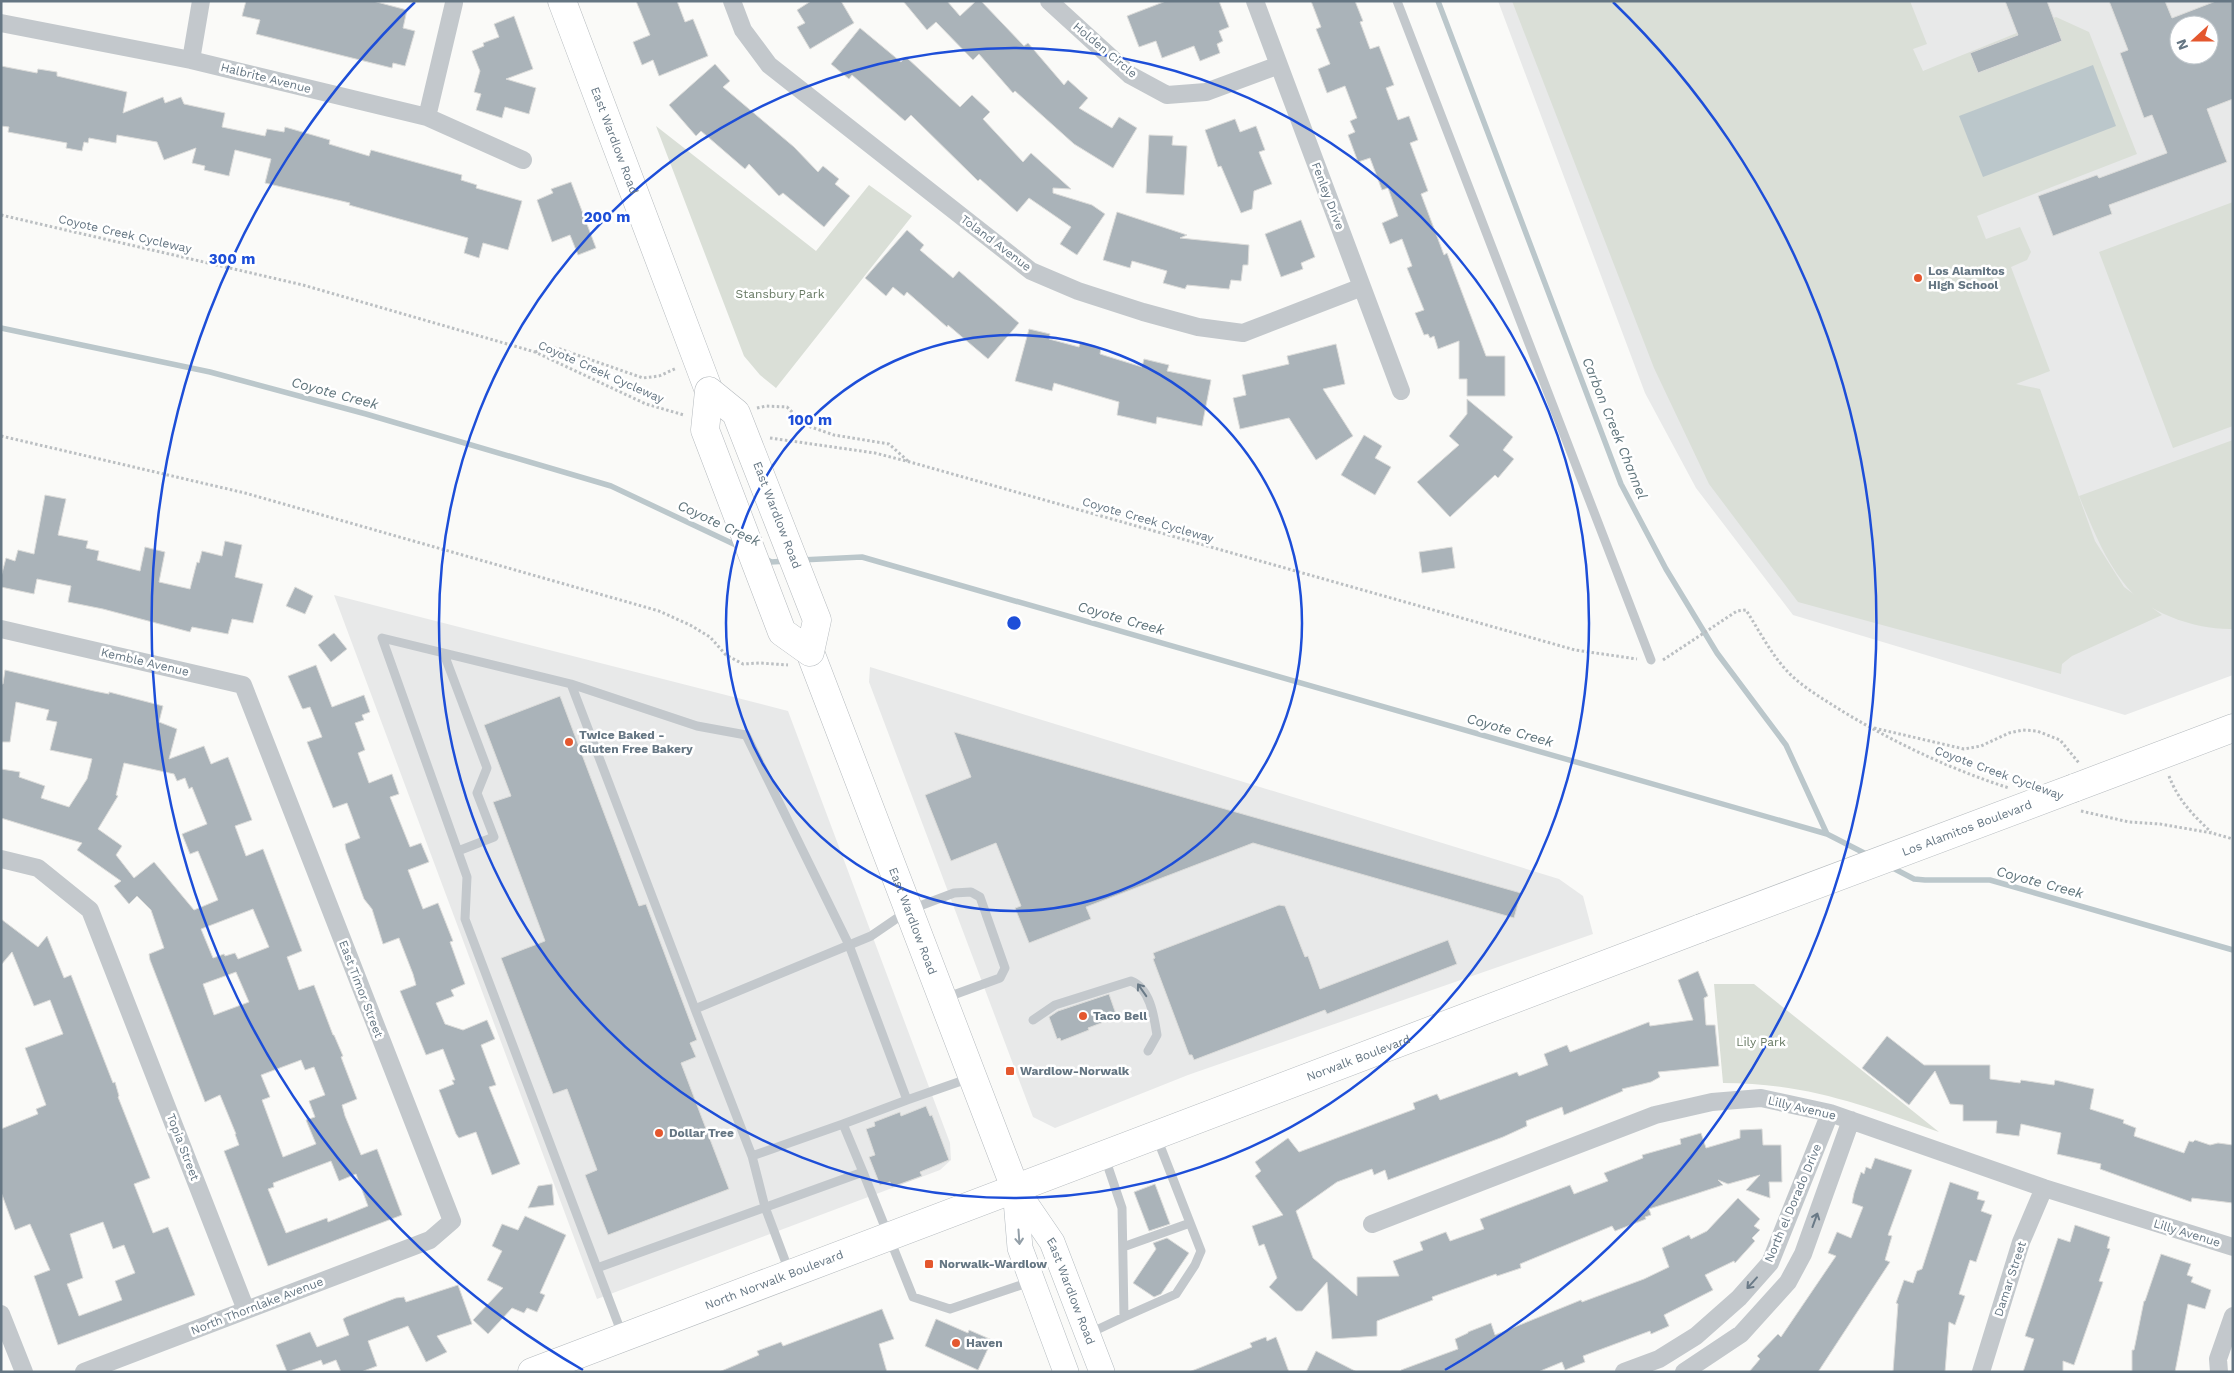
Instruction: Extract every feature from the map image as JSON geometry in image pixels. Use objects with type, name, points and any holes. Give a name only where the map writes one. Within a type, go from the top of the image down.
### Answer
[{"type":"main road","name":"East Wardlow Road","points":[[562,1],[709,391],[705,430],[782,632],[813,660],[1016,1188],[1052,1242],[1102,1372]]},
{"type":"main road","points":[[709,391],[736,412]]},
{"type":"main road","name":"East Wardlow Road","points":[[736,412],[818,620],[813,660]]},
{"type":"main road","name":"Los Alamitos Boulevard","points":[[1701,928],[2080,794],[2162,756],[2233,728]]},
{"type":"main road","name":"Norwalk Boulevard","points":[[1016,1188],[1701,928]]},
{"type":"main road","name":"East Wardlow Road","points":[[1016,1188],[1020,1248],[1066,1372]]},
{"type":"main road","name":"North Norwalk Boulevard","points":[[532,1372],[1016,1188]]},
{"type":"street","points":[[191,60],[201,1]]},
{"type":"street","name":"Toland Avenue","points":[[732,1],[743,30],[769,65],[1031,271],[1078,291],[1143,312],[1198,327],[1243,333],[1362,287]]},
{"type":"street","name":"Holden Circle","points":[[1049,1],[1130,75],[1167,95],[1206,92],[1279,64]]},
{"type":"street","name":"Fenley Drive","points":[[1255,1],[1402,391]]},
{"type":"street","points":[[427,117],[454,3]]},
{"type":"street","name":"Halbrite Avenue","points":[[1,23],[191,60],[427,117],[523,160]]},
{"type":"street","name":"Kemble Avenue","points":[[1,629],[243,685],[261,729]]},
{"type":"street","name":"East Timor Street","points":[[261,729],[452,1221],[430,1240]]},
{"type":"street","name":"Topia Street","points":[[1,859],[38,868],[90,910],[246,1310]]},
{"type":"street","name":"Lilly Avenue","points":[[1372,1224],[1655,1115],[1712,1102],[1760,1098],[1830,1112],[2044,1188],[2233,1247]]},
{"type":"street","name":"North el Dorado Drive","points":[[1624,1372],[1660,1358],[1696,1336],[1739,1298],[1770,1263],[1830,1112]]},
{"type":"street","name":"North el Dorado Drive","points":[[1684,1372],[1712,1364],[1788,1282],[1803,1254],[1851,1120]]},
{"type":"street","name":"Damar Street","points":[[1981,1372],[2021,1242],[2044,1188]]},
{"type":"street","name":"North Thornlake Avenue","points":[[84,1372],[430,1240]]},
{"type":"street","points":[[1777,1246],[1803,1254]]},
{"type":"street","points":[[1,1314],[24,1372]]},
{"type":"street","points":[[2220,1372],[2218,1359],[2233,1316]]},
{"type":"street","points":[[1696,1336],[1712,1364]]},
{"type":"lane","points":[[1397,1],[1650,660]]},
{"type":"lane","points":[[623,1337],[465,919],[467,877],[382,638],[572,684],[697,726],[746,734],[849,946],[907,1100]]},
{"type":"lane","points":[[444,654],[487,768],[477,793],[494,837],[458,851]]},
{"type":"lane","points":[[572,684],[752,1156],[765,1208],[790,1274]]},
{"type":"lane","points":[[695,1009],[871,936],[909,910],[954,893],[971,892],[980,897],[1005,968],[1000,978],[943,999]]},
{"type":"lane","points":[[1033,1020],[1055,1005],[1131,981],[1139,984],[1154,1014],[1157,1035],[1148,1051]]},
{"type":"lane","points":[[752,1156],[973,1077]]},
{"type":"lane","points":[[843,1124],[914,1297],[950,1309],[1032,1281]]},
{"type":"lane","points":[[1088,1334],[1176,1294],[1195,1265],[1201,1251],[1156,1135]]},
{"type":"lane","points":[[1104,1155],[1122,1208],[1124,1316]]},
{"type":"lane","points":[[597,1268],[863,1172]]},
{"type":"lane","points":[[1123,1247],[1190,1223]]},
{"type":"path","name":"Coyote Creek Cycleway","points":[[1,215],[303,285],[535,352],[646,404],[686,416]]},
{"type":"path","points":[[535,352],[548,347],[560,349],[643,378],[658,376],[698,360]]},
{"type":"path","points":[[736,412],[766,406],[787,407],[805,425],[834,434],[889,444],[910,462]]},
{"type":"path","points":[[1,436],[245,493],[659,611],[690,624],[710,637],[726,655],[743,664],[813,660]]},
{"type":"path","name":"Coyote Creek Cycleway","points":[[761,436],[780,441],[875,453],[910,462],[1575,650],[1650,660],[1666,658],[1737,611],[1746,610],[1771,650],[1791,675],[1807,688],[1868,727],[1952,768],[2014,789]]},
{"type":"path","points":[[1868,727],[1964,749],[1981,746],[2009,733],[2023,730],[2037,731],[2060,740],[2078,760],[2080,794],[2128,822],[2160,824],[2212,833],[2233,839]]},
{"type":"path","points":[[2162,756],[2174,790],[2189,811],[2212,833]]},
{"type":"shaded area","name":"Los Alamitos High School","points":[[1498,1],[2233,1],[2233,675],[2125,715],[1793,615],[1696,488],[1645,393]]},
{"type":"shaded area","points":[[2093,65],[2116,126],[1983,177],[1959,116]]},
{"type":"shaded area","points":[[334,595],[788,711],[950,1143],[951,1160],[940,1170],[597,1299]]},
{"type":"shaded area","points":[[870,667],[1559,879],[1583,896],[1593,934],[1188,1075],[1055,1128],[1033,1117],[869,682]]},
{"type":"green space","name":"Los Alamitos High School","points":[[1512,1],[1910,1],[1927,44],[1913,49],[1923,71],[2056,17],[2089,32],[2137,154],[1977,216],[1986,239],[2020,227],[2031,252],[2027,260],[2011,267],[2050,371],[2016,384],[2040,389],[2095,541],[2124,587],[2162,615],[2072,656],[2062,664],[2061,674],[1798,602],[1709,484],[1654,368]]},
{"type":"green space","name":"Stansbury Park","points":[[656,126],[816,251],[869,185],[912,216],[776,388],[760,375],[744,356]]},
{"type":"green space","points":[[2233,202],[2233,426],[2173,448],[2099,252]]},
{"type":"green space","points":[[2233,440],[2233,629],[2219,629],[2188,623],[2172,617],[2144,603],[2133,593],[2123,582],[2104,552],[2079,496]]},
{"type":"green space","name":"Lily Park","points":[[1714,984],[1754,984],[1939,1132],[1885,1113],[1807,1091],[1753,1084],[1723,1083]]},
{"type":"building","points":[[246,1],[373,1],[407,10],[403,28],[415,31],[405,66],[393,63],[392,68],[256,34],[260,20],[242,16]]},
{"type":"building","points":[[636,1],[677,1],[685,22],[693,19],[708,56],[659,76],[653,60],[642,65],[633,42],[650,35]]},
{"type":"building","points":[[811,1],[841,1],[854,23],[810,49],[797,27],[805,23],[797,10]]},
{"type":"building","points":[[903,1],[947,1],[960,16],[976,1],[981,1],[1024,46],[1028,43],[1064,85],[1068,80],[1088,98],[1079,108],[1112,128],[1119,117],[1137,128],[1113,168],[1074,144],[1015,91],[1013,93],[979,54],[973,60],[936,22],[927,30]]},
{"type":"building","points":[[1166,1],[1219,1],[1229,27],[1219,31],[1223,41],[1217,44],[1220,53],[1200,61],[1194,46],[1162,58],[1156,41],[1139,47],[1127,16]]},
{"type":"building","points":[[1311,1],[1355,1],[1363,21],[1360,22],[1370,49],[1379,46],[1394,85],[1386,88],[1398,120],[1409,116],[1418,140],[1410,143],[1428,191],[1421,194],[1444,255],[1447,253],[1486,356],[1505,356],[1505,396],[1467,396],[1467,379],[1459,379],[1459,341],[1438,349],[1434,336],[1430,338],[1428,334],[1424,335],[1415,313],[1424,310],[1407,268],[1412,266],[1402,239],[1390,244],[1382,223],[1398,216],[1388,188],[1382,190],[1370,158],[1358,162],[1348,135],[1355,132],[1350,121],[1357,118],[1345,86],[1327,93],[1318,69],[1330,64],[1316,29],[1321,27]]},
{"type":"building","points":[[2005,1],[2047,1],[2062,41],[1978,73],[1970,53],[2018,35]]},
{"type":"building","points":[[2109,1],[2165,1],[2171,15],[2169,15],[2169,65],[2219,65],[2219,15],[2180,15],[2216,1],[2233,1],[2233,99],[2207,109],[2227,162],[2109,205],[2112,214],[2053,236],[2038,196],[2097,175],[2099,178],[2167,153],[2152,115],[2144,118],[2120,53],[2128,50]]},
{"type":"building","points":[[514,16],[533,69],[506,79],[536,88],[529,114],[505,107],[502,118],[476,110],[481,94],[474,92],[480,71],[472,51],[484,46],[483,43],[499,37],[494,24]]},
{"type":"building","points":[[860,28],[901,62],[906,57],[960,107],[972,95],[990,112],[983,119],[1023,162],[1031,153],[1071,189],[1053,188],[1053,193],[1092,205],[1105,214],[1077,255],[1060,244],[1071,227],[1029,198],[1017,212],[980,179],[978,181],[911,115],[905,121],[852,75],[849,79],[831,64]]},
{"type":"building","points":[[715,64],[730,81],[723,87],[794,147],[818,172],[823,166],[839,179],[835,184],[850,196],[824,227],[783,193],[779,196],[749,164],[745,169],[701,131],[696,136],[669,105]]},
{"type":"building","points":[[1,66],[37,73],[38,69],[57,72],[57,76],[127,92],[123,113],[163,97],[165,103],[181,97],[184,104],[225,113],[222,127],[265,136],[267,129],[284,132],[285,127],[330,140],[329,144],[369,156],[371,150],[462,175],[461,180],[477,185],[476,188],[522,201],[508,250],[483,243],[479,258],[464,253],[468,238],[349,205],[350,203],[265,183],[271,159],[235,150],[229,176],[204,170],[205,166],[192,163],[196,148],[164,160],[157,142],[117,135],[116,143],[89,138],[88,143],[84,142],[82,151],[66,148],[67,143],[8,132],[9,127],[1,126]]},
{"type":"building","points":[[1235,119],[1240,132],[1256,126],[1265,150],[1259,152],[1272,184],[1254,191],[1252,209],[1241,213],[1221,166],[1218,167],[1205,130]]},
{"type":"building","points":[[1149,135],[1173,136],[1172,145],[1187,146],[1184,195],[1146,193]]},
{"type":"building","points":[[571,182],[596,248],[578,255],[570,235],[552,242],[537,200],[553,193],[551,189]]},
{"type":"building","points":[[1117,212],[1187,235],[1180,238],[1249,245],[1248,265],[1243,265],[1241,281],[1231,280],[1229,289],[1187,285],[1185,289],[1163,283],[1167,271],[1132,261],[1130,268],[1103,260]]},
{"type":"building","points":[[1301,220],[1315,257],[1301,263],[1303,269],[1281,277],[1265,234]]},
{"type":"building","points":[[907,230],[924,245],[920,250],[953,278],[959,271],[1019,323],[988,359],[907,292],[904,296],[893,287],[886,296],[865,278]]},
{"type":"building","points":[[1029,329],[1050,334],[1049,339],[1079,347],[1080,342],[1101,348],[1100,354],[1142,367],[1144,359],[1169,365],[1167,371],[1211,380],[1202,426],[1157,417],[1156,424],[1117,415],[1119,402],[1054,383],[1052,391],[1015,381]]},
{"type":"building","points":[[1336,344],[1345,384],[1323,389],[1353,436],[1316,460],[1289,418],[1240,429],[1233,398],[1246,395],[1242,375],[1289,364],[1287,356]]},
{"type":"building","points":[[1467,399],[1513,437],[1503,450],[1514,459],[1498,478],[1495,475],[1450,517],[1417,482],[1459,445],[1449,436],[1467,414]]},
{"type":"building","points":[[1364,435],[1382,446],[1375,458],[1391,467],[1375,495],[1341,475]]},
{"type":"building","points":[[45,495],[66,499],[58,535],[88,541],[86,548],[99,551],[97,560],[140,571],[145,547],[165,552],[159,582],[190,589],[202,551],[222,556],[225,541],[242,545],[235,577],[263,584],[253,623],[232,619],[228,634],[192,627],[190,632],[103,609],[68,602],[71,586],[37,579],[34,594],[1,587],[1,577],[6,558],[15,561],[18,550],[34,554]]},
{"type":"building","points":[[1452,547],[1455,568],[1422,573],[1419,552]]},
{"type":"building","points":[[295,587],[313,596],[305,614],[286,606]]},
{"type":"building","points":[[334,633],[347,649],[331,662],[318,645]]},
{"type":"building","points":[[316,665],[332,707],[364,695],[370,712],[362,715],[364,720],[355,723],[365,750],[358,753],[369,783],[392,774],[399,794],[390,797],[410,847],[421,843],[429,862],[408,870],[423,909],[438,903],[453,941],[450,942],[465,984],[451,990],[454,996],[436,1003],[445,1024],[463,1030],[487,1020],[495,1039],[481,1045],[496,1085],[489,1087],[520,1164],[492,1175],[476,1132],[459,1138],[456,1134],[439,1090],[454,1084],[452,1080],[455,1080],[443,1049],[426,1055],[400,991],[416,985],[413,974],[399,938],[383,944],[372,909],[364,899],[346,850],[345,844],[360,838],[347,803],[333,808],[307,742],[322,737],[310,707],[302,708],[288,676]]},
{"type":"building","points":[[5,670],[94,691],[109,694],[109,692],[163,706],[159,722],[177,729],[169,759],[204,746],[211,764],[228,757],[252,820],[235,826],[246,856],[263,849],[302,951],[287,957],[299,990],[314,985],[343,1056],[341,1057],[357,1099],[342,1105],[345,1116],[361,1155],[377,1149],[402,1215],[268,1266],[224,1151],[239,1145],[236,1134],[220,1095],[205,1102],[150,960],[149,954],[164,948],[151,910],[137,896],[129,904],[114,886],[121,881],[77,850],[82,843],[1,818],[1,769],[20,772],[19,777],[45,786],[41,798],[69,807],[87,779],[92,759],[50,750],[57,722],[46,720],[49,710],[16,702],[10,742],[1,742],[1,684],[3,684]],"holes":[[[124,763],[174,774],[177,781],[185,778],[189,789],[192,787],[207,824],[182,834],[190,854],[198,851],[218,900],[194,910],[154,862],[134,878],[116,855],[122,846],[98,829],[118,796],[116,795]],[[253,909],[269,947],[238,959],[235,953],[213,958],[201,929]],[[236,972],[249,1002],[214,1015],[203,984]],[[301,1060],[305,1070],[314,1067],[325,1095],[309,1101],[315,1117],[306,1120],[316,1144],[283,1157],[262,1100],[270,1097],[261,1075]],[[331,1161],[339,1181],[356,1174],[368,1206],[328,1222],[327,1218],[286,1233],[268,1189],[274,1187],[273,1183]]]},
{"type":"building","points":[[560,696],[639,906],[646,904],[697,1040],[690,1043],[696,1057],[681,1063],[729,1189],[608,1235],[585,1175],[597,1170],[567,1089],[553,1094],[501,958],[545,941],[493,802],[511,796],[484,725]]},
{"type":"building","points":[[954,732],[1521,893],[1514,918],[1253,843],[1086,907],[1091,919],[1029,943],[1015,908],[1021,906],[996,843],[951,861],[925,795],[971,777]]},
{"type":"building","points":[[1279,905],[1285,906],[1305,957],[1308,956],[1320,989],[1448,940],[1457,964],[1327,1014],[1325,1010],[1194,1060],[1192,1055],[1189,1055],[1153,959],[1155,958],[1153,953]]},
{"type":"building","points":[[1,919],[38,947],[47,936],[64,978],[71,975],[113,1083],[115,1082],[118,1097],[150,1178],[134,1184],[153,1233],[168,1227],[195,1295],[58,1345],[34,1276],[50,1270],[30,1224],[15,1230],[1,1192],[1,1129],[38,1114],[36,1109],[46,1105],[25,1048],[63,1034],[50,1000],[34,1006],[12,952],[1,965]],"holes":[[[103,1222],[113,1249],[124,1245],[135,1273],[115,1281],[122,1300],[79,1316],[67,1284],[83,1278],[70,1234]]]},
{"type":"building","points":[[1698,971],[1708,996],[1704,998],[1706,1025],[1715,1025],[1719,1066],[1658,1072],[1660,1077],[1651,1082],[1622,1089],[1623,1091],[1564,1115],[1562,1107],[1526,1121],[1527,1126],[1503,1137],[1388,1180],[1385,1170],[1374,1175],[1372,1169],[1337,1182],[1296,1211],[1313,1258],[1357,1296],[1357,1277],[1399,1276],[1393,1261],[1423,1250],[1420,1242],[1446,1232],[1450,1241],[1484,1229],[1480,1219],[1570,1185],[1574,1194],[1608,1181],[1604,1173],[1643,1158],[1642,1155],[1681,1144],[1680,1139],[1701,1133],[1706,1148],[1740,1138],[1740,1130],[1762,1129],[1763,1145],[1781,1145],[1782,1182],[1769,1182],[1770,1198],[1746,1190],[1760,1175],[1728,1184],[1718,1180],[1723,1185],[1649,1209],[1651,1215],[1645,1217],[1646,1219],[1615,1231],[1612,1226],[1520,1264],[1521,1268],[1497,1276],[1496,1274],[1432,1297],[1433,1300],[1377,1321],[1377,1336],[1332,1339],[1327,1282],[1302,1311],[1296,1311],[1269,1287],[1277,1278],[1264,1244],[1259,1246],[1252,1226],[1283,1215],[1255,1176],[1261,1171],[1255,1162],[1288,1138],[1299,1152],[1415,1109],[1413,1103],[1437,1094],[1440,1100],[1517,1072],[1519,1076],[1548,1065],[1544,1054],[1567,1045],[1570,1052],[1649,1022],[1650,1026],[1693,1020],[1678,980]]},
{"type":"building","name":"Taco Bell","points":[[1109,994],[1117,1017],[1061,1041],[1060,1038],[1057,1039],[1049,1017],[1058,1011]]},
{"type":"building","points":[[1887,1036],[1924,1065],[1990,1065],[1990,1079],[2020,1083],[2021,1080],[2054,1085],[2055,1080],[2094,1089],[2090,1109],[2124,1120],[2123,1123],[2136,1128],[2134,1136],[2184,1153],[2189,1141],[2193,1142],[2195,1140],[2210,1145],[2218,1143],[2233,1145],[2233,1203],[2192,1198],[2191,1202],[2100,1169],[2101,1164],[2057,1154],[2061,1133],[2021,1124],[2019,1136],[1996,1133],[1997,1121],[1963,1121],[1963,1105],[1950,1104],[1935,1071],[1909,1105],[1862,1068]]},
{"type":"building","points":[[926,1106],[930,1116],[932,1115],[949,1160],[920,1172],[922,1176],[892,1187],[890,1182],[880,1185],[869,1157],[875,1155],[866,1129],[875,1126],[874,1122],[900,1112],[901,1116]]},
{"type":"building","points":[[1875,1158],[1912,1170],[1888,1235],[1892,1236],[1885,1260],[1890,1262],[1818,1372],[1749,1372],[1760,1359],[1757,1356],[1778,1334],[1781,1337],[1836,1256],[1828,1253],[1837,1232],[1851,1238],[1863,1207],[1852,1203],[1854,1193],[1861,1172],[1864,1174],[1866,1167],[1871,1169]]},
{"type":"building","points":[[1950,1182],[1979,1192],[1977,1199],[1985,1201],[1981,1211],[1992,1215],[1976,1262],[1970,1260],[1959,1294],[1965,1296],[1955,1325],[1949,1322],[1945,1372],[1893,1372],[1898,1304],[1896,1303],[1904,1280],[1913,1283],[1917,1271],[1922,1269]]},
{"type":"building","points":[[552,1184],[554,1205],[528,1208],[538,1186]]},
{"type":"building","points":[[1155,1184],[1170,1224],[1149,1231],[1134,1192]]},
{"type":"building","points":[[1738,1198],[1760,1219],[1754,1226],[1760,1230],[1752,1238],[1755,1241],[1735,1263],[1734,1261],[1705,1275],[1713,1290],[1664,1315],[1669,1326],[1651,1334],[1650,1331],[1583,1356],[1585,1362],[1565,1370],[1562,1362],[1538,1372],[1401,1372],[1401,1370],[1458,1349],[1455,1339],[1468,1332],[1491,1323],[1495,1335],[1581,1300],[1582,1302],[1644,1279],[1669,1267],[1662,1248],[1689,1235],[1691,1239],[1707,1231]]},
{"type":"building","points":[[525,1216],[566,1235],[540,1293],[545,1295],[537,1312],[527,1308],[524,1313],[512,1308],[488,1334],[473,1320],[503,1288],[487,1280],[502,1251],[492,1246],[502,1224],[518,1230]]},
{"type":"building","points":[[2075,1225],[2110,1237],[2107,1248],[2110,1249],[2099,1281],[2103,1282],[2074,1365],[2063,1361],[2063,1372],[2023,1372],[2034,1339],[2025,1336],[2058,1238],[2070,1242]]},
{"type":"building","points":[[1167,1238],[1189,1253],[1161,1294],[1154,1297],[1133,1283],[1156,1249],[1153,1243]]},
{"type":"building","points":[[2161,1254],[2191,1264],[2187,1275],[2193,1277],[2191,1282],[2211,1290],[2205,1309],[2188,1304],[2175,1372],[2132,1372],[2132,1350],[2134,1350],[2144,1301]]},
{"type":"building","points":[[458,1285],[472,1324],[437,1336],[447,1352],[426,1362],[408,1326],[368,1341],[377,1366],[361,1372],[341,1372],[336,1360],[323,1365],[321,1360],[287,1372],[276,1345],[310,1332],[317,1347],[349,1335],[343,1319],[346,1317],[396,1298],[404,1297],[406,1302]]},
{"type":"building","points":[[882,1309],[894,1339],[879,1344],[887,1372],[719,1372],[759,1355],[757,1351],[781,1342],[783,1346]]},
{"type":"building","points":[[936,1319],[968,1333],[969,1330],[992,1340],[978,1370],[925,1346]]},
{"type":"building","points":[[1266,1337],[1267,1341],[1276,1337],[1289,1372],[1189,1372],[1252,1347],[1250,1343]]},
{"type":"building","points":[[1316,1351],[1357,1372],[1306,1372]]},
{"type":"waterway","name":"Carbon Creek Channel","points":[[1438,1],[1621,484],[1666,569],[1717,653],[1786,745],[1827,834]]},
{"type":"waterway","name":"Coyote Creek","points":[[1,328],[210,372],[366,414],[611,486],[740,547]]},
{"type":"waterway","name":"Coyote Creek","points":[[801,560],[862,557],[1827,834],[1870,856]]},
{"type":"waterway","name":"Coyote Creek","points":[[764,558],[771,562],[787,561]]},
{"type":"waterway","name":"Coyote Creek","points":[[1889,866],[1914,879],[1990,880],[2233,950]]},
{"type":"place","name":"Los Alamitos High School","points":[[1918,278]]},
{"type":"place","name":"Twice Baked - Gluten Free Bakery","points":[[569,742]]},
{"type":"place","name":"Taco Bell","points":[[1083,1016]]},
{"type":"place","name":"Wardlow-Norwalk","points":[[1010,1071]]},
{"type":"place","name":"Dollar Tree","points":[[659,1133]]},
{"type":"place","name":"Norwalk-Wardlow","points":[[929,1264]]},
{"type":"place","name":"Haven","points":[[956,1343]]}]
